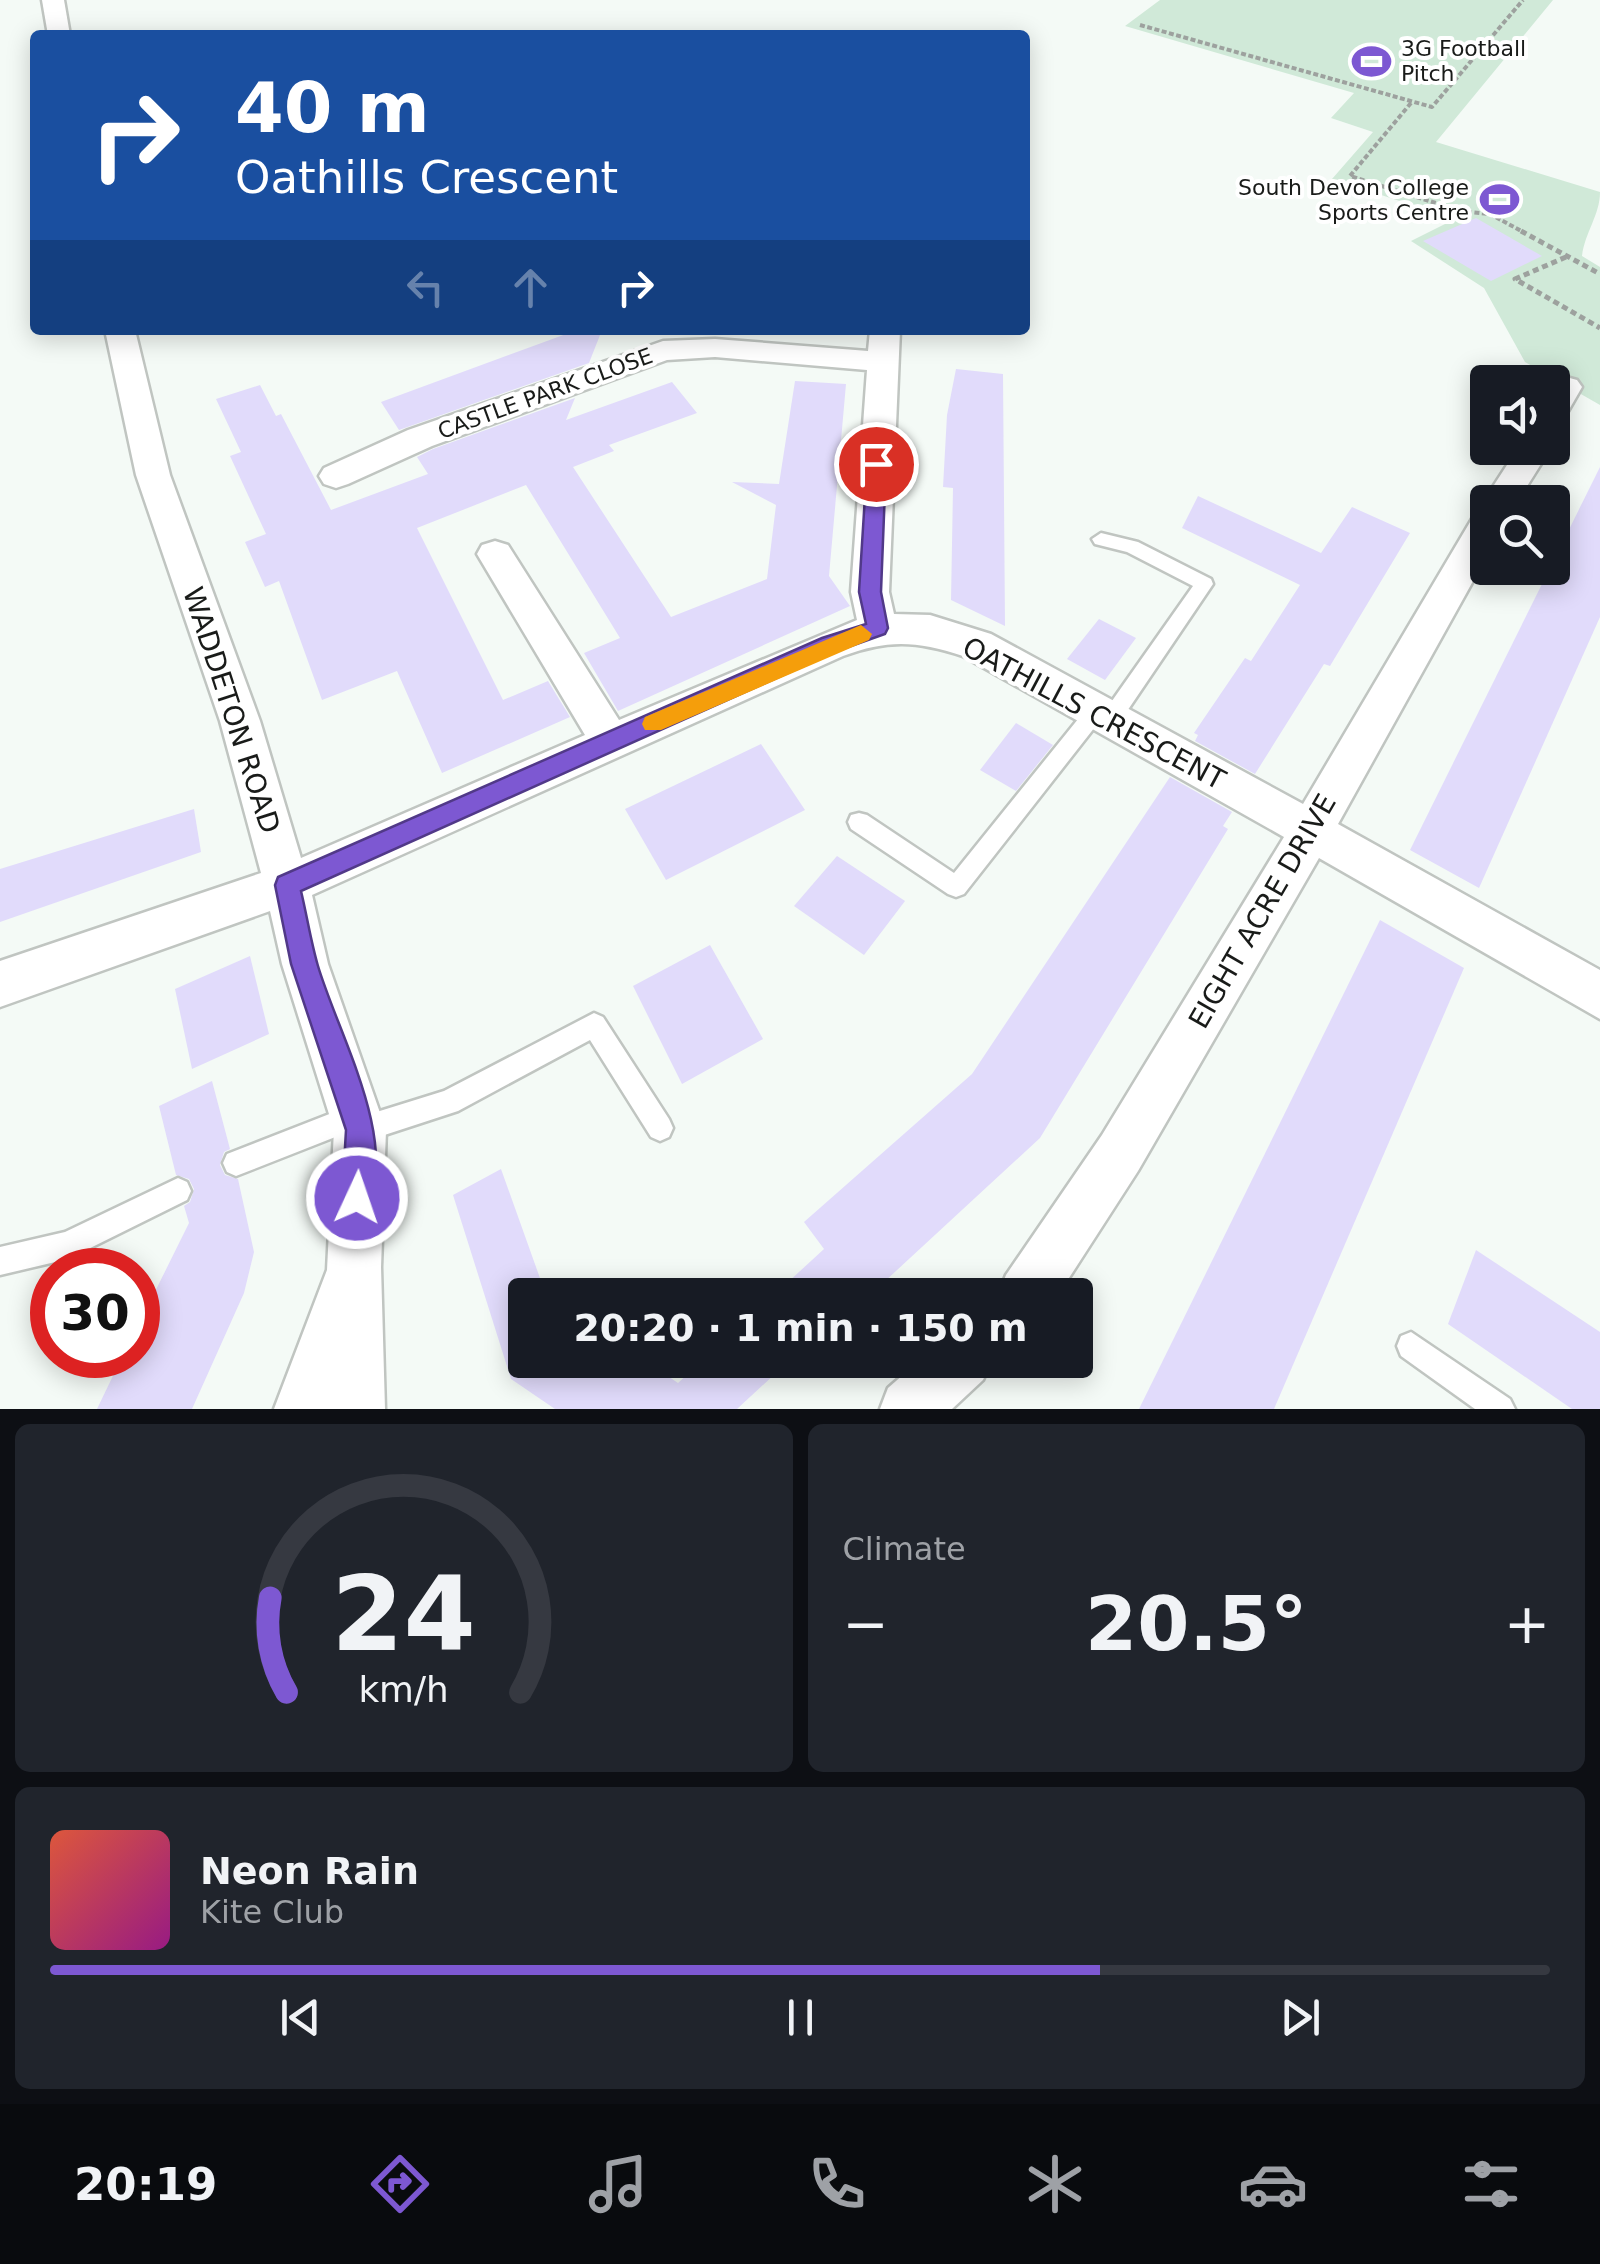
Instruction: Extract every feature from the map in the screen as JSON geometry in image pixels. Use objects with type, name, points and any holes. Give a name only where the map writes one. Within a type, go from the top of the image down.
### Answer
[{"type":"street","points":[[53,0],[58,30]]},
{"type":"street","name":"WADDETON ROAD","points":[[121,335],[153,475],[240,721],[287,885],[304,964],[359,1123],[354,1266],[356,1409]]},
{"type":"street","name":"CASTLE PARK CLOSE","points":[[336,476],[653,340],[715,348],[884,346]]},
{"type":"street","points":[[878,628],[870,592],[884,346]]},
{"type":"street","name":"EIGHT ACRE DRIVE","points":[[1037,1278],[1139,1121],[1264,913],[1470,551]]},
{"type":"street","points":[[495,554],[612,742]]},
{"type":"street","name":"OATHILLS CRESCENT","points":[[0,984],[287,885],[830,644],[878,628],[930,630],[977,645],[1105,713],[1600,996]]},
{"type":"street","name":"WADDETON ROAD","points":[[303,1409],[354,1266]]},
{"type":"street","points":[[909,1409],[943,1378]]},
{"type":"lane","points":[[859,822],[956,887],[1105,713],[1204,584],[1132,546],[1101,538]]},
{"type":"lane","points":[[236,1163],[359,1123],[449,1102],[594,1024],[660,1128]]},
{"type":"lane","points":[[0,1262],[68,1245],[178,1191]]},
{"type":"lane","points":[[1411,1346],[1500,1409]]},
{"type":"path","points":[[1140,25],[1432,107],[1523,0]]},
{"type":"path","points":[[1411,104],[1350,176],[1462,210],[1490,214],[1600,274]]},
{"type":"path","points":[[1568,256],[1515,279],[1600,328]]},
{"type":"green space","name":"South Devon College Sports Centre","points":[[1160,0],[1553,0],[1436,142],[1600,192],[1582,256],[1600,267],[1600,405],[1570,388],[1570,365],[1525,362],[1484,288],[1411,241],[1455,219],[1332,179],[1373,132],[1331,118],[1354,93],[1125,26]]},
{"type":"building","points":[[1476,218],[1542,256],[1491,281],[1423,241]]},
{"type":"building","points":[[563,335],[600,335],[589,363],[399,430],[381,402]]},
{"type":"building","points":[[956,369],[1003,374],[1005,626],[951,600],[953,488],[943,487],[947,415]]},
{"type":"building","points":[[795,381],[846,384],[829,576],[850,606],[618,711],[584,653],[620,638],[526,485],[417,528],[503,700],[548,681],[570,717],[442,773],[397,671],[322,700],[279,581],[265,587],[245,542],[266,534],[230,456],[241,452],[216,399],[260,385],[276,416],[281,414],[331,510],[428,474],[417,457],[433,449],[575,398],[566,420],[672,382],[697,413],[609,445],[614,451],[573,467],[671,617],[767,579],[776,505],[732,482],[779,484]]},
{"type":"building","points":[[1600,467],[1600,617],[1479,888],[1410,850],[1541,585],[1570,585],[1570,527]]},
{"type":"building","points":[[1198,496],[1321,553],[1352,507],[1410,533],[1330,666],[1324,664],[1255,774],[1195,741],[1198,735],[1194,733],[1245,658],[1251,661],[1300,585],[1182,528]]},
{"type":"building","points":[[1099,619],[1136,638],[1105,680],[1067,659]]},
{"type":"building","points":[[1016,723],[1053,745],[1016,791],[980,770]]},
{"type":"building","points":[[761,744],[805,810],[666,880],[625,809]]},
{"type":"building","points":[[1170,777],[1232,812],[1223,826],[1228,829],[1040,1138],[888,1278],[792,1278],[824,1249],[804,1222],[972,1074]]},
{"type":"building","points":[[194,809],[201,852],[0,922],[0,869]]},
{"type":"building","points":[[837,856],[905,901],[864,955],[794,906]]},
{"type":"building","points":[[1380,920],[1464,968],[1274,1409],[1139,1409]]},
{"type":"building","points":[[710,945],[763,1039],[682,1084],[633,986]]},
{"type":"building","points":[[250,956],[269,1034],[192,1069],[175,989]]},
{"type":"building","points":[[212,1081],[230,1149],[224,1152],[220,1165],[225,1175],[238,1179],[254,1252],[244,1293],[192,1409],[97,1409],[112,1378],[160,1378],[160,1282],[189,1223],[184,1206],[190,1202],[194,1189],[189,1179],[176,1175],[159,1106]]},
{"type":"building","points":[[501,1169],[540,1278],[508,1278],[508,1369],[453,1195]]},
{"type":"building","points":[[1476,1250],[1600,1332],[1600,1409],[1572,1409],[1448,1324]]},
{"type":"building","points":[[671,1378],[678,1383],[683,1378],[771,1378],[737,1409],[555,1409],[511,1379]]},
{"type":"slow traffic","points":[[653,724],[830,644],[861,634]]},
{"type":"place","name":"3G Football Pitch","points":[[1371,61]]},
{"type":"place","name":"South Devon College Sports Centre","points":[[1499,200]]},
{"type":"route","points":[[357,1198],[357,1116],[304,964],[287,885],[830,644],[878,628],[870,592],[876,464]]}]
